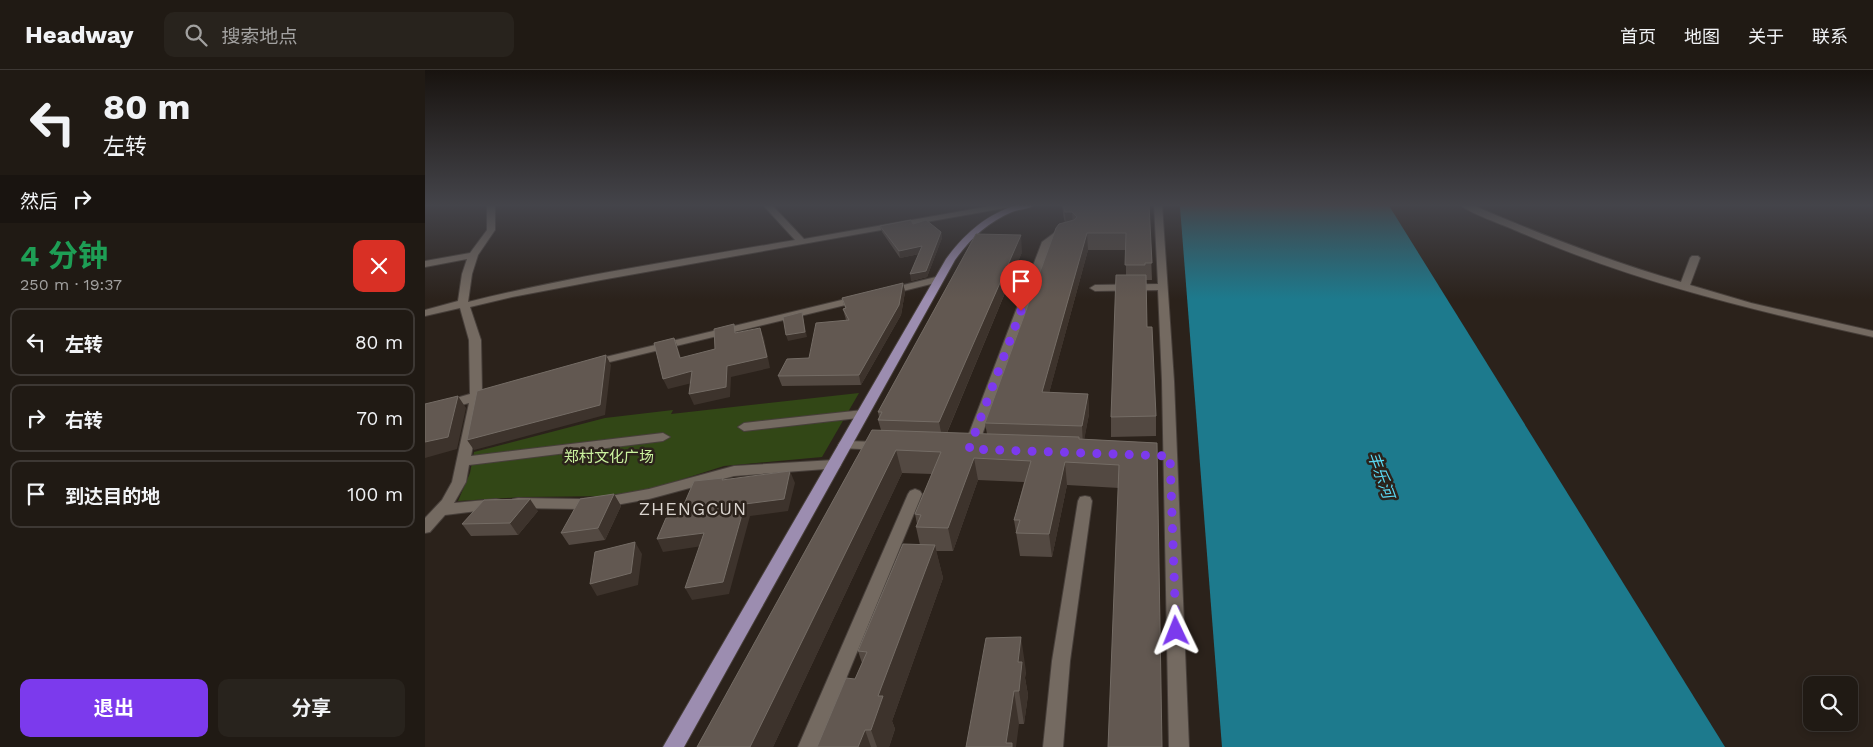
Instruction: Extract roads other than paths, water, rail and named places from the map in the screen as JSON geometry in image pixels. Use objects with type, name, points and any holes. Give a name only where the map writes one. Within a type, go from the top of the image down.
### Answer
[{"type":"main road","points":[[673,747],[940,279],[958,249],[971,236]]},
{"type":"street","points":[[425,527],[441,510],[459,482],[476,396],[475,340],[463,304],[467,274],[473,255],[487,236]]},
{"type":"street","points":[[796,236],[802,242]]},
{"type":"street","points":[[425,313],[601,277],[835,236]]},
{"type":"street","points":[[989,450],[965,449],[1047,242],[1056,236]]},
{"type":"street","points":[[1160,236],[1165,456],[1179,747]]},
{"type":"street","points":[[1538,236],[1567,248],[1684,288],[1758,309],[1873,334]]},
{"type":"street","points":[[425,264],[473,255]]},
{"type":"street","points":[[1684,288],[1695,258]]},
{"type":"street","points":[[579,367],[940,279]]},
{"type":"street","points":[[1095,288],[1162,287]]},
{"type":"street","points":[[425,411],[504,388]]},
{"type":"street","points":[[744,427],[863,414]]},
{"type":"street","points":[[463,461],[663,437]]},
{"type":"street","points":[[845,445],[893,446]]},
{"type":"street","points":[[441,510],[496,504],[580,504],[605,502],[649,494],[734,471],[834,465]]},
{"type":"street","points":[[808,747],[915,494]]},
{"type":"street","points":[[1053,747],[1061,661],[1085,502]]},
{"type":"water","name":"丰乐河","points":[[1182,236],[1408,236],[1725,747],[1222,747]]},
{"type":"district","name":"ZHENGCUN","points":[[693,508]]},
{"type":"park label","name":"郑村文化广场","points":[[609,457]]}]
